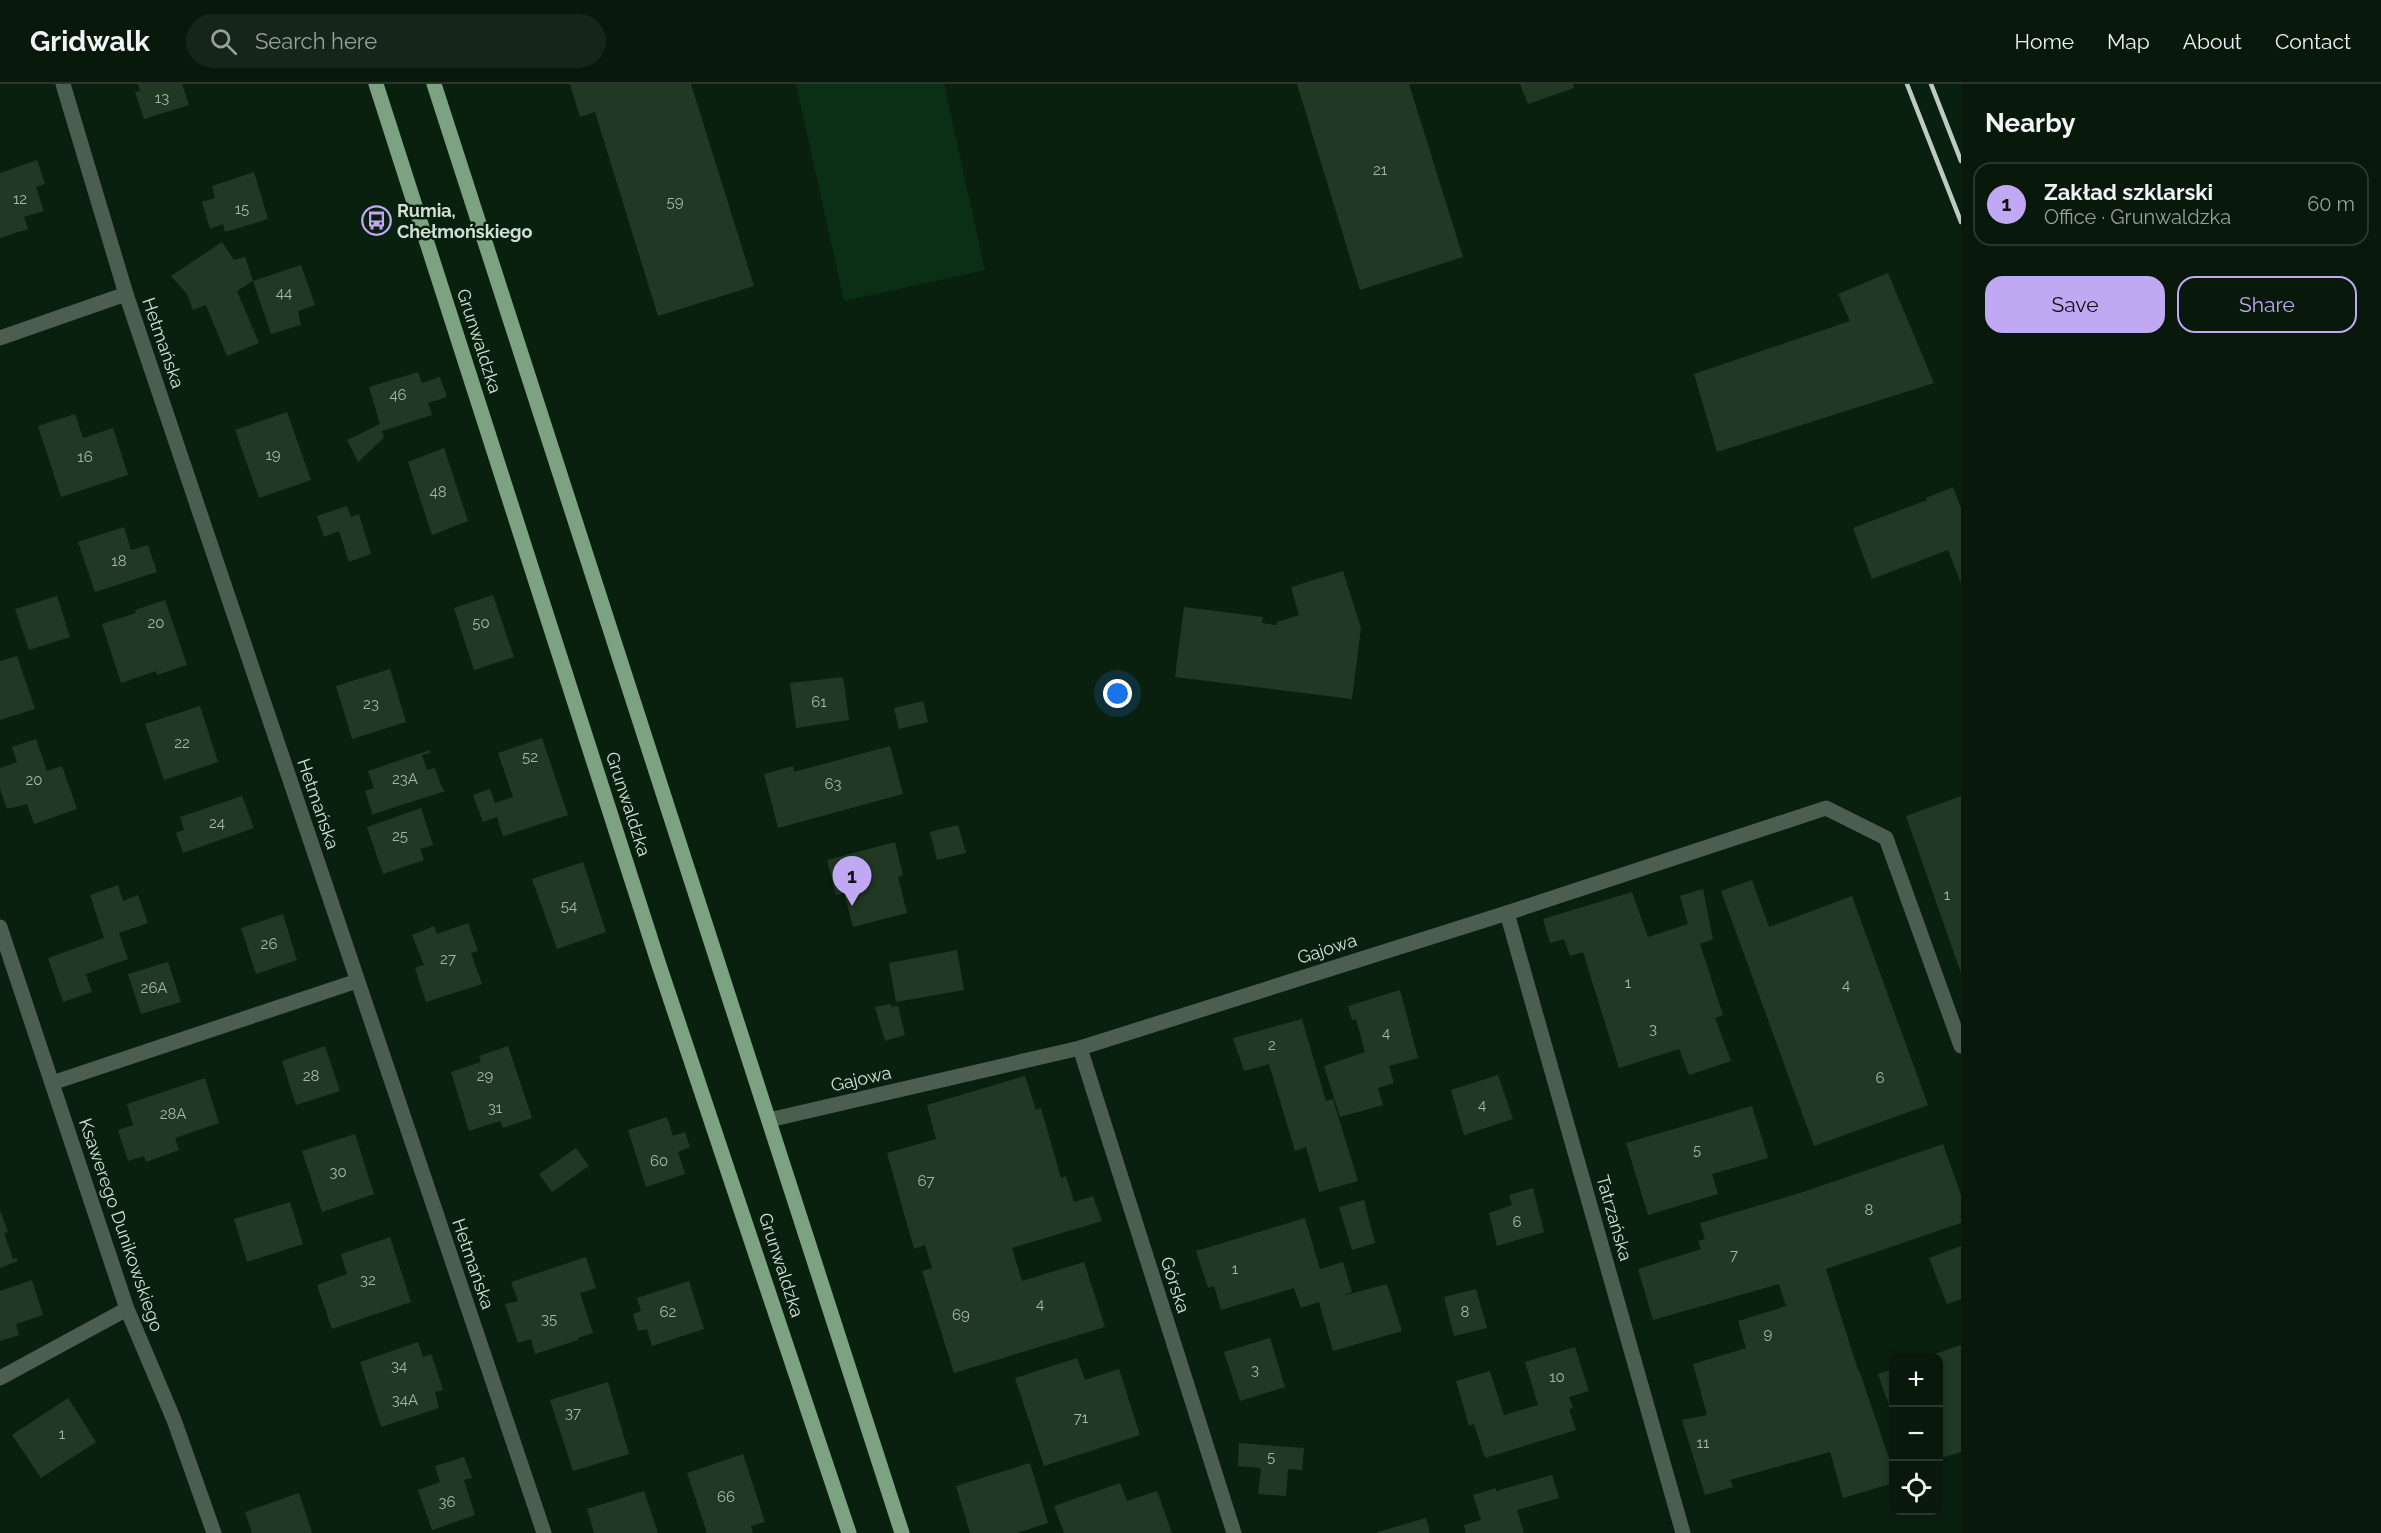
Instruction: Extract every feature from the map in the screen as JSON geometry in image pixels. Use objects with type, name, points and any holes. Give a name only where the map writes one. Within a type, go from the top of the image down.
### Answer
[{"type":"main road","name":"Grunwaldzka","points":[[376,84],[658,964],[849,1533]]},
{"type":"main road","name":"Grunwaldzka","points":[[434,84],[902,1533]]},
{"type":"street","name":"Hetmańska","points":[[63,84],[126,294],[544,1533]]},
{"type":"street","points":[[0,338],[126,294]]},
{"type":"street","name":"Gajowa","points":[[769,1120],[1080,1048],[1507,913],[1826,808],[1886,838],[1961,1047]]},
{"type":"street","name":"Tatrzańska","points":[[1507,913],[1683,1533]]},
{"type":"street","name":"Ksawerego Dunikowskiego","points":[[0,927],[127,1309],[174,1420],[214,1533]]},
{"type":"street","points":[[52,1083],[357,981]]},
{"type":"street","name":"Górska","points":[[1080,1048],[1234,1533]]},
{"type":"street","points":[[0,1378],[127,1309]]},
{"type":"green space","points":[[796,84],[944,84],[985,270],[844,301]]},
{"type":"building","points":[[138,84],[182,84],[189,105],[144,119],[135,92],[140,91]]},
{"type":"building","points":[[570,84],[691,84],[754,286],[658,316],[595,112],[580,117]]},
{"type":"building","points":[[1297,84],[1409,84],[1463,257],[1360,290]]},
{"type":"building","points":[[1520,84],[1573,84],[1574,88],[1528,104]]},
{"type":"building","points":[[37,160],[45,184],[36,187],[44,211],[24,217],[28,229],[0,238],[0,173]]},
{"type":"building","points":[[254,172],[268,219],[225,232],[223,224],[210,229],[202,202],[215,198],[212,186]]},
{"type":"building","points":[[222,242],[234,260],[245,257],[253,281],[237,291],[259,343],[227,356],[206,305],[193,310],[187,294],[171,276]]},
{"type":"building","points":[[301,265],[315,305],[298,311],[301,325],[271,334],[253,281]]},
{"type":"building","points":[[1888,273],[1934,383],[1717,452],[1694,374],[1850,321],[1838,294]]},
{"type":"building","points":[[418,372],[422,383],[440,377],[447,397],[428,403],[432,415],[382,431],[384,438],[358,462],[347,440],[380,424],[369,387]]},
{"type":"building","points":[[287,412],[311,480],[259,498],[235,430]]},
{"type":"building","points":[[75,414],[83,438],[113,428],[128,475],[61,497],[38,426]]},
{"type":"building","points":[[444,448],[468,521],[432,535],[408,462]]},
{"type":"building","points":[[1953,487],[1961,508],[1961,583],[1948,550],[1872,579],[1853,528],[1927,500],[1926,498]]},
{"type":"building","points":[[347,506],[351,517],[359,514],[371,554],[349,562],[339,531],[324,537],[317,516]]},
{"type":"building","points":[[124,527],[131,550],[148,545],[157,572],[95,592],[78,542]]},
{"type":"building","points":[[1343,571],[1361,628],[1352,699],[1175,677],[1184,607],[1263,617],[1262,623],[1276,625],[1277,622],[1299,615],[1291,587]]},
{"type":"building","points":[[493,595],[514,657],[474,670],[454,608]]},
{"type":"building","points":[[57,596],[70,637],[29,650],[15,609]]},
{"type":"building","points":[[165,600],[187,665],[157,675],[156,671],[121,683],[102,624],[136,613],[135,610]]},
{"type":"building","points":[[17,656],[35,709],[0,720],[0,661]]},
{"type":"building","points":[[390,669],[406,722],[352,739],[336,686]]},
{"type":"building","points":[[843,677],[849,720],[796,728],[790,683]]},
{"type":"building","points":[[923,701],[928,722],[899,729],[894,708]]},
{"type":"building","points":[[200,706],[218,762],[164,780],[145,724]]},
{"type":"building","points":[[542,738],[568,815],[503,836],[497,817],[483,822],[473,795],[490,789],[495,803],[513,797],[498,753]]},
{"type":"building","points":[[36,739],[47,771],[62,766],[77,809],[34,824],[27,804],[7,809],[0,789],[0,768],[17,762],[12,747]]},
{"type":"building","points":[[890,746],[903,794],[778,828],[764,774],[793,766],[794,772]]},
{"type":"building","points":[[430,750],[430,753],[422,755],[427,770],[435,768],[445,791],[371,815],[365,791],[374,788],[368,771]]},
{"type":"building","points":[[242,796],[254,828],[183,853],[176,833],[184,830],[180,817]]},
{"type":"building","points":[[1961,796],[1961,973],[1906,816]]},
{"type":"building","points":[[421,808],[433,845],[420,849],[424,860],[383,874],[367,827]]},
{"type":"building","points":[[958,825],[966,853],[937,860],[930,832]]},
{"type":"building","points":[[895,842],[903,875],[898,877],[907,913],[853,927],[844,893],[836,895],[827,860]]},
{"type":"building","points":[[583,862],[606,932],[557,949],[532,879]]},
{"type":"building","points":[[1752,880],[1769,927],[1852,896],[1928,1105],[1814,1146],[1721,891]]},
{"type":"building","points":[[118,885],[123,901],[138,895],[148,923],[119,933],[128,959],[86,974],[92,992],[63,1002],[48,958],[104,938],[90,895]]},
{"type":"building","points":[[1703,889],[1713,939],[1700,944],[1723,1015],[1715,1018],[1731,1061],[1689,1075],[1679,1049],[1619,1068],[1583,952],[1570,956],[1564,939],[1550,943],[1543,919],[1632,892],[1648,937],[1688,924],[1680,896]]},
{"type":"building","points":[[283,914],[297,960],[256,974],[241,928]]},
{"type":"building","points":[[468,923],[478,951],[471,953],[482,984],[426,1002],[415,968],[424,965],[412,935],[434,926],[437,934]]},
{"type":"building","points":[[957,950],[964,990],[896,1002],[889,963]]},
{"type":"building","points":[[168,962],[181,1002],[141,1014],[128,974]]},
{"type":"building","points":[[1400,990],[1418,1058],[1389,1066],[1394,1083],[1378,1088],[1383,1105],[1340,1117],[1324,1066],[1365,1052],[1356,1019],[1352,1020],[1348,1006]]},
{"type":"building","points":[[891,1004],[891,1007],[898,1006],[905,1035],[885,1041],[875,1007]]},
{"type":"building","points":[[1302,1019],[1326,1101],[1333,1099],[1358,1181],[1319,1192],[1306,1147],[1295,1151],[1269,1064],[1244,1071],[1233,1038]]},
{"type":"building","points":[[325,1046],[340,1091],[296,1105],[282,1061]]},
{"type":"building","points":[[508,1046],[532,1118],[503,1128],[500,1121],[469,1131],[451,1072],[481,1062],[479,1056]]},
{"type":"building","points":[[1498,1075],[1513,1119],[1464,1135],[1451,1090]]},
{"type":"building","points":[[1025,1076],[1036,1110],[1041,1108],[1061,1178],[1066,1176],[1074,1202],[1093,1196],[1102,1221],[1012,1248],[1022,1281],[1084,1262],[1105,1327],[954,1373],[922,1271],[932,1268],[925,1245],[914,1249],[887,1153],[936,1139],[927,1105]]},
{"type":"building","points":[[205,1078],[219,1123],[175,1138],[179,1150],[146,1162],[144,1156],[128,1161],[118,1130],[133,1125],[127,1104]]},
{"type":"building","points":[[1752,1106],[1768,1158],[1712,1174],[1718,1194],[1648,1215],[1626,1143]]},
{"type":"building","points":[[667,1117],[673,1136],[685,1132],[690,1147],[678,1152],[685,1174],[646,1187],[628,1130]]},
{"type":"building","points":[[355,1134],[374,1194],[322,1212],[302,1151]]},
{"type":"building","points":[[1943,1144],[1961,1195],[1961,1223],[1826,1269],[1889,1458],[1889,1484],[1843,1498],[1830,1452],[1730,1480],[1733,1487],[1705,1495],[1682,1420],[1707,1415],[1693,1364],[1746,1348],[1738,1321],[1786,1306],[1779,1284],[1653,1320],[1638,1269],[1701,1249],[1698,1241],[1705,1239],[1700,1223],[1800,1193]]},
{"type":"building","points":[[576,1148],[589,1166],[552,1192],[539,1174]]},
{"type":"building","points":[[1533,1188],[1544,1232],[1497,1246],[1489,1213],[1512,1205],[1509,1195]]},
{"type":"building","points":[[1364,1200],[1375,1243],[1352,1250],[1339,1207]]},
{"type":"building","points":[[290,1202],[303,1244],[247,1262],[234,1219]]},
{"type":"building","points":[[0,1210],[8,1232],[4,1233],[13,1259],[17,1258],[18,1261],[0,1268]]},
{"type":"building","points":[[1305,1218],[1320,1269],[1343,1262],[1352,1292],[1342,1296],[1387,1284],[1402,1331],[1333,1351],[1319,1302],[1301,1308],[1294,1288],[1221,1310],[1214,1286],[1208,1288],[1196,1251]]},
{"type":"building","points":[[390,1237],[411,1302],[332,1329],[317,1285],[347,1274],[341,1254]]},
{"type":"building","points":[[1961,1246],[1961,1299],[1947,1304],[1929,1258]]},
{"type":"building","points":[[586,1257],[596,1288],[580,1293],[593,1333],[535,1354],[531,1339],[518,1343],[505,1304],[518,1301],[511,1282]]},
{"type":"building","points":[[32,1280],[43,1315],[16,1324],[19,1335],[0,1341],[0,1291]]},
{"type":"building","points":[[689,1281],[704,1329],[652,1346],[647,1329],[638,1331],[633,1314],[641,1311],[637,1298]]},
{"type":"building","points":[[1476,1289],[1487,1328],[1454,1336],[1444,1297]]},
{"type":"building","points":[[1270,1338],[1285,1387],[1240,1401],[1224,1352]]},
{"type":"building","points":[[418,1342],[423,1357],[431,1354],[437,1371],[443,1390],[435,1392],[439,1408],[381,1427],[360,1362]]},
{"type":"building","points":[[1961,1345],[1961,1452],[1943,1457],[1943,1353],[1938,1353]]},
{"type":"building","points":[[1575,1347],[1589,1391],[1569,1397],[1573,1408],[1569,1409],[1576,1430],[1485,1458],[1474,1424],[1469,1426],[1456,1381],[1490,1371],[1504,1415],[1538,1405],[1525,1362]]},
{"type":"building","points":[[1077,1358],[1085,1380],[1119,1369],[1140,1435],[1044,1466],[1015,1378]]},
{"type":"building","points":[[1889,1370],[1889,1406],[1878,1374]]},
{"type":"building","points":[[608,1382],[629,1454],[573,1471],[550,1400]]},
{"type":"building","points":[[68,1398],[96,1442],[41,1478],[12,1435]]},
{"type":"building","points":[[1239,1443],[1304,1448],[1302,1470],[1288,1469],[1286,1496],[1258,1494],[1261,1468],[1238,1466]]},
{"type":"building","points":[[743,1454],[765,1522],[751,1526],[753,1533],[707,1533],[687,1473]]},
{"type":"building","points":[[464,1457],[472,1478],[464,1480],[475,1515],[432,1530],[418,1490],[440,1482],[435,1466]]},
{"type":"building","points":[[1030,1463],[1048,1523],[1016,1533],[970,1533],[956,1486]]},
{"type":"building","points":[[1552,1475],[1559,1498],[1517,1510],[1524,1533],[1466,1533],[1464,1525],[1481,1520],[1473,1495]]},
{"type":"building","points":[[1120,1483],[1127,1501],[1157,1491],[1172,1533],[1064,1533],[1054,1506]]},
{"type":"building","points":[[644,1491],[658,1533],[594,1533],[587,1509]]},
{"type":"building","points":[[299,1493],[312,1533],[252,1533],[245,1512]]},
{"type":"building","points":[[1426,1518],[1430,1533],[1378,1533],[1378,1532]]},
{"type":"railway","points":[[1907,84],[1961,222]]},
{"type":"railway","points":[[1931,84],[1961,161]]},
{"type":"place","name":"Rumia, Chełmońskiego","points":[[376,221]]},
{"type":"place","name":"Zakład szklarski","points":[[852,906]]}]
